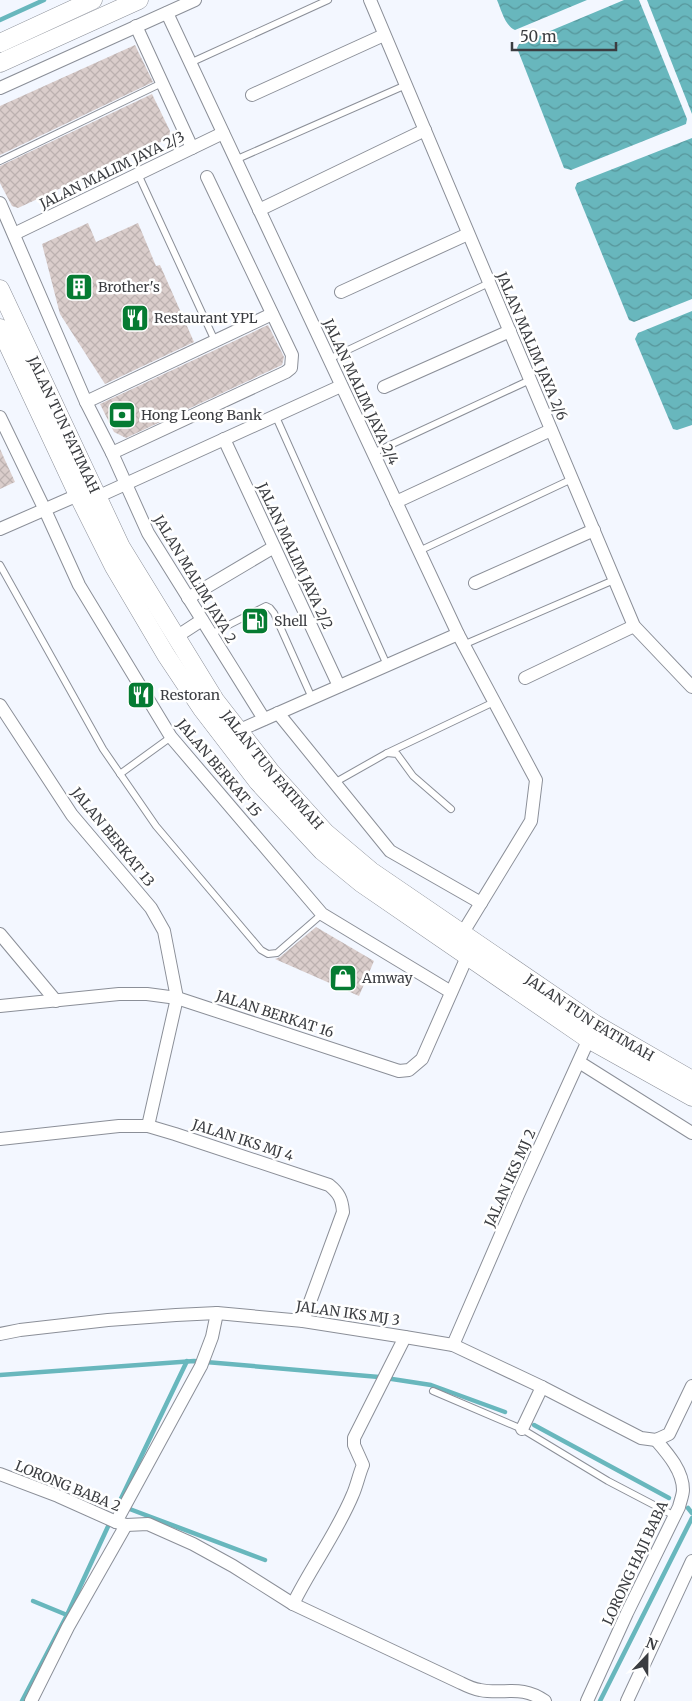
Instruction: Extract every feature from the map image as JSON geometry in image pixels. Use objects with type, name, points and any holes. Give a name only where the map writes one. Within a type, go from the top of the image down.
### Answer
[{"type":"main road","points":[[0,43],[93,0]]},
{"type":"main road","points":[[0,63],[139,0]]},
{"type":"main road","name":"JALAN TUN FATIMAH","points":[[0,289],[121,547],[215,700],[232,734]]},
{"type":"main road","name":"JALAN TUN FATIMAH","points":[[0,328],[107,553],[166,655],[202,709],[232,734],[271,772],[334,840],[371,872],[592,1032],[692,1097]]},
{"type":"main road","name":"JALAN TUN FATIMAH","points":[[592,1032],[692,1080]]},
{"type":"street","points":[[0,88],[194,0]]},
{"type":"street","name":"JALAN MALIM JAYA 2/6","points":[[370,0],[634,626],[692,687]]},
{"type":"street","name":"JALAN MALIM JAYA 2/4","points":[[167,13],[460,639],[536,780]]},
{"type":"street","points":[[136,26],[192,148]]},
{"type":"street","points":[[252,95],[384,35]]},
{"type":"street","points":[[259,210],[425,130]]},
{"type":"street","name":"JALAN MALIM JAYA 2/3","points":[[14,234],[223,133]]},
{"type":"street","points":[[112,453],[291,368],[292,355],[207,177]]},
{"type":"street","name":"JALAN MALIM JAYA 2","points":[[0,203],[86,402],[112,453],[148,533],[264,719]]},
{"type":"street","points":[[341,292],[468,234]]},
{"type":"street","points":[[86,402],[272,314]]},
{"type":"street","points":[[384,387],[510,331]]},
{"type":"street","points":[[97,497],[341,386]]},
{"type":"street","name":"JALAN BERKAT 15","points":[[0,417],[45,510],[78,586],[171,736],[322,914],[451,992]]},
{"type":"street","points":[[396,502],[551,430]]},
{"type":"street","name":"JALAN MALIM JAYA 2/2","points":[[224,439],[339,686]]},
{"type":"street","points":[[0,530],[78,494]]},
{"type":"street","points":[[475,583],[594,530]]},
{"type":"street","points":[[188,598],[274,547]]},
{"type":"street","points":[[176,637],[202,620]]},
{"type":"street","points":[[525,678],[634,626]]},
{"type":"street","points":[[232,734],[387,665],[460,639]]},
{"type":"street","name":"JALAN BERKAT 13","points":[[0,705],[72,815],[158,918],[167,939],[177,998]]},
{"type":"street","points":[[278,713],[390,851],[481,903]]},
{"type":"street","name":"JALAN BERKAT 16","points":[[0,1006],[134,994],[177,998],[399,1071],[409,1070],[422,1059],[451,992],[481,903],[531,821],[536,780]]},
{"type":"street","points":[[0,934],[56,1001]]},
{"type":"street","points":[[148,1126],[177,998]]},
{"type":"street","name":"JALAN IKS MJ 2","points":[[454,1345],[518,1195],[592,1032]]},
{"type":"street","points":[[579,1062],[692,1133]]},
{"type":"street","name":"JALAN IKS MJ 4","points":[[0,1139],[119,1126],[148,1126],[329,1185],[342,1199],[343,1212],[302,1321]]},
{"type":"street","points":[[31,1701],[201,1366],[212,1337],[216,1313]]},
{"type":"street","name":"JALAN IKS MJ 3","points":[[0,1334],[108,1320],[216,1313],[302,1321],[405,1337],[454,1345],[542,1387],[641,1438],[656,1440]]},
{"type":"street","points":[[293,1604],[324,1551],[353,1494],[363,1465],[354,1446],[354,1438],[405,1337]]},
{"type":"street","points":[[656,1440],[669,1434],[692,1386]]},
{"type":"street","points":[[522,1429],[542,1387]]},
{"type":"street","name":"LORONG HAJI BABA","points":[[587,1701],[679,1506],[683,1490],[679,1474],[671,1457],[656,1440]]},
{"type":"street","name":"LORONG BABA 2","points":[[0,1474],[58,1496],[121,1524]]},
{"type":"street","points":[[121,1524],[148,1524],[194,1544],[293,1604],[479,1690],[498,1692],[513,1690],[528,1693],[545,1701]]},
{"type":"street","points":[[627,1701],[691,1567]]},
{"type":"lane","points":[[190,62],[328,0]]},
{"type":"lane","points":[[0,161],[162,83]]},
{"type":"lane","points":[[236,160],[406,85]]},
{"type":"lane","points":[[138,174],[215,341]]},
{"type":"lane","points":[[329,359],[489,283]]},
{"type":"lane","points":[[373,453],[530,380]]},
{"type":"lane","points":[[276,417],[387,665]]},
{"type":"lane","points":[[419,551],[572,479]]},
{"type":"lane","points":[[0,565],[103,750],[156,826],[261,950],[268,954],[277,953],[322,914]]},
{"type":"lane","points":[[460,639],[614,580]]},
{"type":"lane","points":[[211,634],[266,606],[270,608],[274,613],[312,698]]},
{"type":"lane","points":[[334,782],[387,753],[494,702]]},
{"type":"lane","points":[[120,774],[171,736]]},
{"type":"lane","points":[[387,753],[397,754],[413,776],[451,809]]},
{"type":"lane","points":[[433,1391],[522,1429],[608,1480],[675,1516]]},
{"type":"water","points":[[497,0],[587,0],[515,30],[506,21]]},
{"type":"water","points":[[624,0],[639,0],[687,119],[686,124],[571,170],[564,168],[517,48],[519,44]]},
{"type":"water","points":[[647,0],[692,0],[692,114]]},
{"type":"water","points":[[692,138],[692,299],[634,322],[629,320],[575,188],[577,183]]},
{"type":"water","points":[[692,311],[692,425],[677,430],[673,429],[635,339],[638,333]]},
{"type":"building","points":[[135,45],[153,82],[0,155],[0,106]]},
{"type":"building","points":[[152,94],[170,131],[169,138],[18,208],[12,206],[0,183],[0,166]]},
{"type":"building","points":[[88,223],[96,242],[138,223],[156,266],[160,265],[194,342],[105,384],[60,314],[42,244]]},
{"type":"building","points":[[268,325],[284,357],[282,365],[126,438],[114,432],[100,404]]},
{"type":"building","points":[[0,449],[15,482],[0,489]]},
{"type":"building","name":"Amway","points":[[316,927],[374,961],[359,996],[275,959]]},
{"type":"waterway","points":[[0,20],[44,0]]},
{"type":"waterway","points":[[116,1509],[187,1361]]},
{"type":"waterway","points":[[0,1375],[194,1361],[379,1377],[431,1385],[505,1412]]},
{"type":"waterway","points":[[534,1425],[669,1498]]},
{"type":"waterway","points":[[127,1508],[265,1560]]},
{"type":"waterway","points":[[688,1508],[692,1513]]},
{"type":"waterway","points":[[600,1701],[692,1518]]},
{"type":"waterway","points":[[22,1701],[67,1615],[111,1520]]},
{"type":"waterway","points":[[33,1601],[67,1615]]},
{"type":"place","name":"Brother's","points":[[79,287]]},
{"type":"place","name":"Restaurant YPL","points":[[135,318]]},
{"type":"place","name":"Hong Leong Bank","points":[[122,415]]},
{"type":"place","name":"Shell","points":[[255,621]]},
{"type":"place","name":"Restoran","points":[[141,695]]},
{"type":"place","name":"Amway","points":[[343,978]]}]
